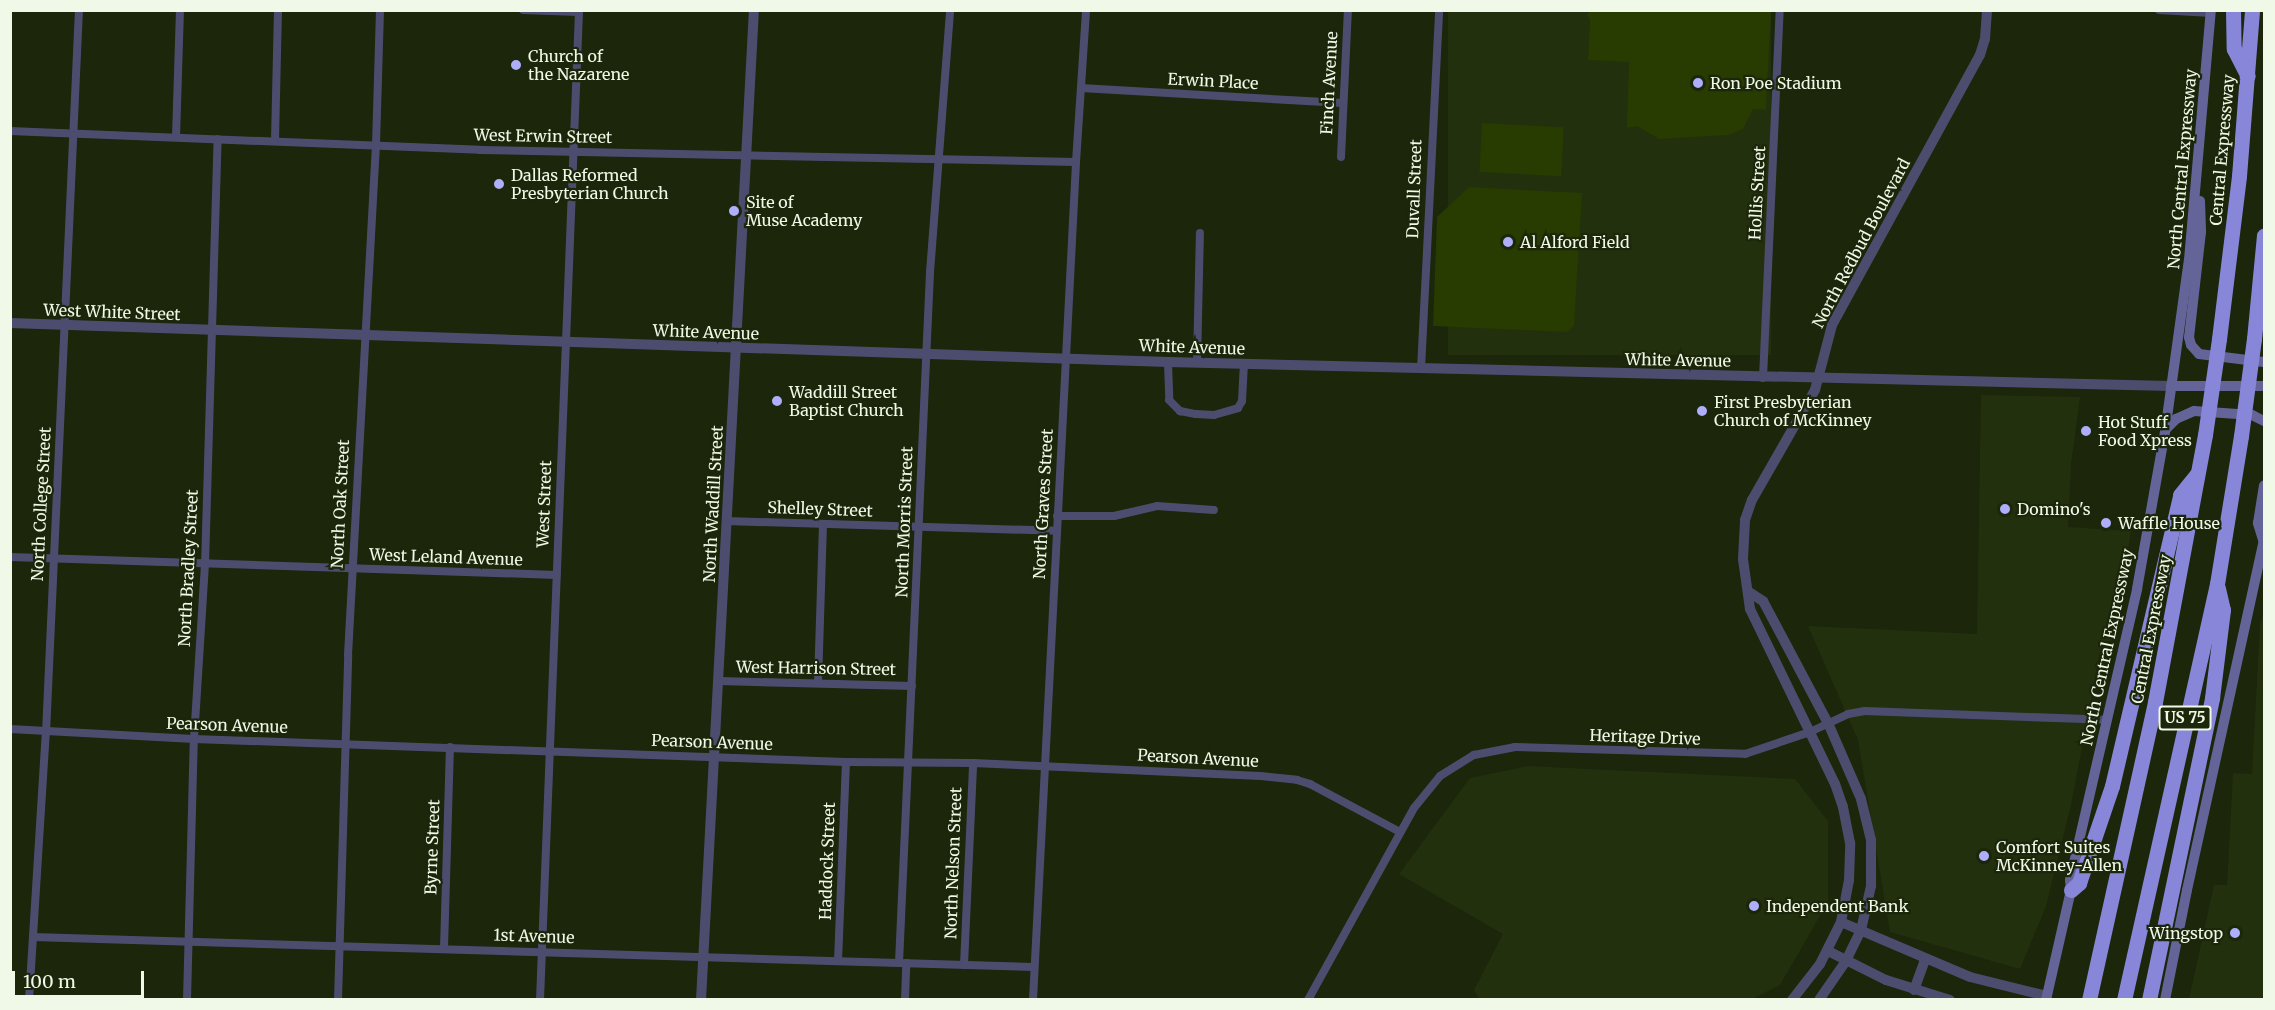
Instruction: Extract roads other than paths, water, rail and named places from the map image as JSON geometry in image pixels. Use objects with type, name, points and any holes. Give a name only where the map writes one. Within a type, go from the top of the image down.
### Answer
[{"type":"highway","points":[[2234,10],[2234,49],[2248,76]]},
{"type":"highway","name":"Central Expressway","points":[[2089,999],[2155,702],[2199,472],[2219,339],[2248,76],[2252,10]]},
{"type":"highway","name":"US 75","points":[[2124,999],[2217,584],[2241,436],[2265,235]]},
{"type":"highway","points":[[2260,290],[2265,264]]},
{"type":"highway","points":[[2070,890],[2079,883],[2112,786],[2180,495],[2199,472]]},
{"type":"highway","points":[[2149,999],[2212,698],[2223,610],[2217,584]]},
{"type":"main road","name":"North Central Expressway","points":[[2047,998],[2070,890],[2070,880],[2137,589],[2165,430],[2197,174],[2211,12]]},
{"type":"main road","points":[[2197,174],[2201,232],[2189,337],[2191,345],[2199,354],[2265,362]]},
{"type":"main road","points":[[2171,386],[2265,386]]},
{"type":"main road","points":[[2165,430],[2176,418],[2194,411],[2252,415],[2265,421]]},
{"type":"main road","points":[[2166,999],[2187,890],[2264,541],[2258,523],[2265,485]]},
{"type":"street","name":"North College Street","points":[[29,999],[46,733],[79,10]]},
{"type":"street","points":[[176,137],[180,10]]},
{"type":"street","points":[[276,141],[278,10]]},
{"type":"street","name":"North Oak Street","points":[[338,999],[351,569],[376,145],[380,10]]},
{"type":"street","points":[[523,10],[579,11]]},
{"type":"street","name":"North Waddill Street","points":[[701,999],[754,10]]},
{"type":"street","name":"North Morris Street","points":[[905,999],[902,963],[908,761],[926,355],[950,10]]},
{"type":"street","name":"North Graves Street","points":[[1033,999],[1057,516],[1086,10]]},
{"type":"street","name":"Finch Avenue","points":[[1341,157],[1348,10]]},
{"type":"street","name":"Duvall Street","points":[[1421,369],[1438,10]]},
{"type":"street","name":"Hollis Street","points":[[1763,378],[1779,10]]},
{"type":"street","name":"North Redbud Boulevard","points":[[1792,999],[1809,980],[1841,922],[1850,868],[1849,832],[1840,795],[1750,609],[1743,559],[1745,520],[1752,500],[1819,379],[1832,325],[1980,55],[1985,39],[1987,10]]},
{"type":"street","points":[[2159,10],[2211,12]]},
{"type":"street","name":"West Street","points":[[540,999],[548,750],[567,343],[579,11]]},
{"type":"street","name":"Erwin Place","points":[[1081,88],[1343,104]]},
{"type":"street","name":"West Erwin Street","points":[[10,130],[575,152],[1076,162]]},
{"type":"street","name":"North Bradley Street","points":[[187,999],[194,739],[205,565],[218,139]]},
{"type":"street","points":[[1197,362],[1200,233]]},
{"type":"street","name":"West White Street","points":[[10,324],[64,324],[212,331]]},
{"type":"street","name":"White Avenue","points":[[212,331],[1168,362],[2171,386]]},
{"type":"street","points":[[1168,362],[1169,400],[1180,411],[1214,415],[1238,408],[1242,401],[1244,364]]},
{"type":"street","points":[[1057,516],[1114,516],[1157,506],[1214,510]]},
{"type":"street","name":"Shelley Street","points":[[726,521],[1057,531]]},
{"type":"street","points":[[818,683],[823,524]]},
{"type":"street","name":"West Leland Avenue","points":[[10,558],[557,575]]},
{"type":"street","points":[[1749,592],[1763,601],[1828,723],[1861,800],[1871,840],[1871,886],[1861,930],[1846,961],[1819,999]]},
{"type":"street","name":"West Harrison Street","points":[[719,681],[912,686]]},
{"type":"street","name":"Heritage Drive","points":[[1308,999],[1414,808],[1440,776],[1467,758],[1495,749],[1515,747],[1736,755],[1758,751],[1810,732],[1848,714],[1865,711],[2107,720]]},
{"type":"street","name":"Pearson Avenue","points":[[10,729],[46,733],[714,758],[1044,765],[1297,780],[1320,789],[1400,832]]},
{"type":"street","name":"Byrne Street","points":[[444,948],[450,747]]},
{"type":"street","name":"Haddock Street","points":[[838,961],[846,762]]},
{"type":"street","name":"North Nelson Street","points":[[964,965],[973,763]]},
{"type":"street","points":[[1841,922],[1925,960],[1986,983],[2047,998]]},
{"type":"street","name":"1st Avenue","points":[[33,937],[1034,967]]},
{"type":"street","points":[[1827,951],[1914,990],[1950,999]]},
{"type":"street","points":[[1914,990],[1925,960]]},
{"type":"place","name":"Church of the Nazarene","points":[[516,65]]},
{"type":"place","name":"Ron Poe Stadium","points":[[1698,83]]},
{"type":"place","name":"Dallas Reformed Presbyterian Church","points":[[499,184]]},
{"type":"place","name":"Site of Muse Academy","points":[[734,211]]},
{"type":"place","name":"Al Alford Field","points":[[1508,242]]},
{"type":"place","name":"Waddill Street Baptist Church","points":[[777,401]]},
{"type":"place","name":"First Presbyterian Church of McKinney","points":[[1702,411]]},
{"type":"place","name":"Hot Stuff Food Xpress","points":[[2086,431]]},
{"type":"place","name":"Domino's","points":[[2005,509]]},
{"type":"place","name":"Waffle House","points":[[2106,523]]},
{"type":"place","name":"Comfort Suites McKinney-Allen","points":[[1984,856]]},
{"type":"place","name":"Independent Bank","points":[[1754,906]]},
{"type":"place","name":"Wingstop","points":[[2235,933]]}]
